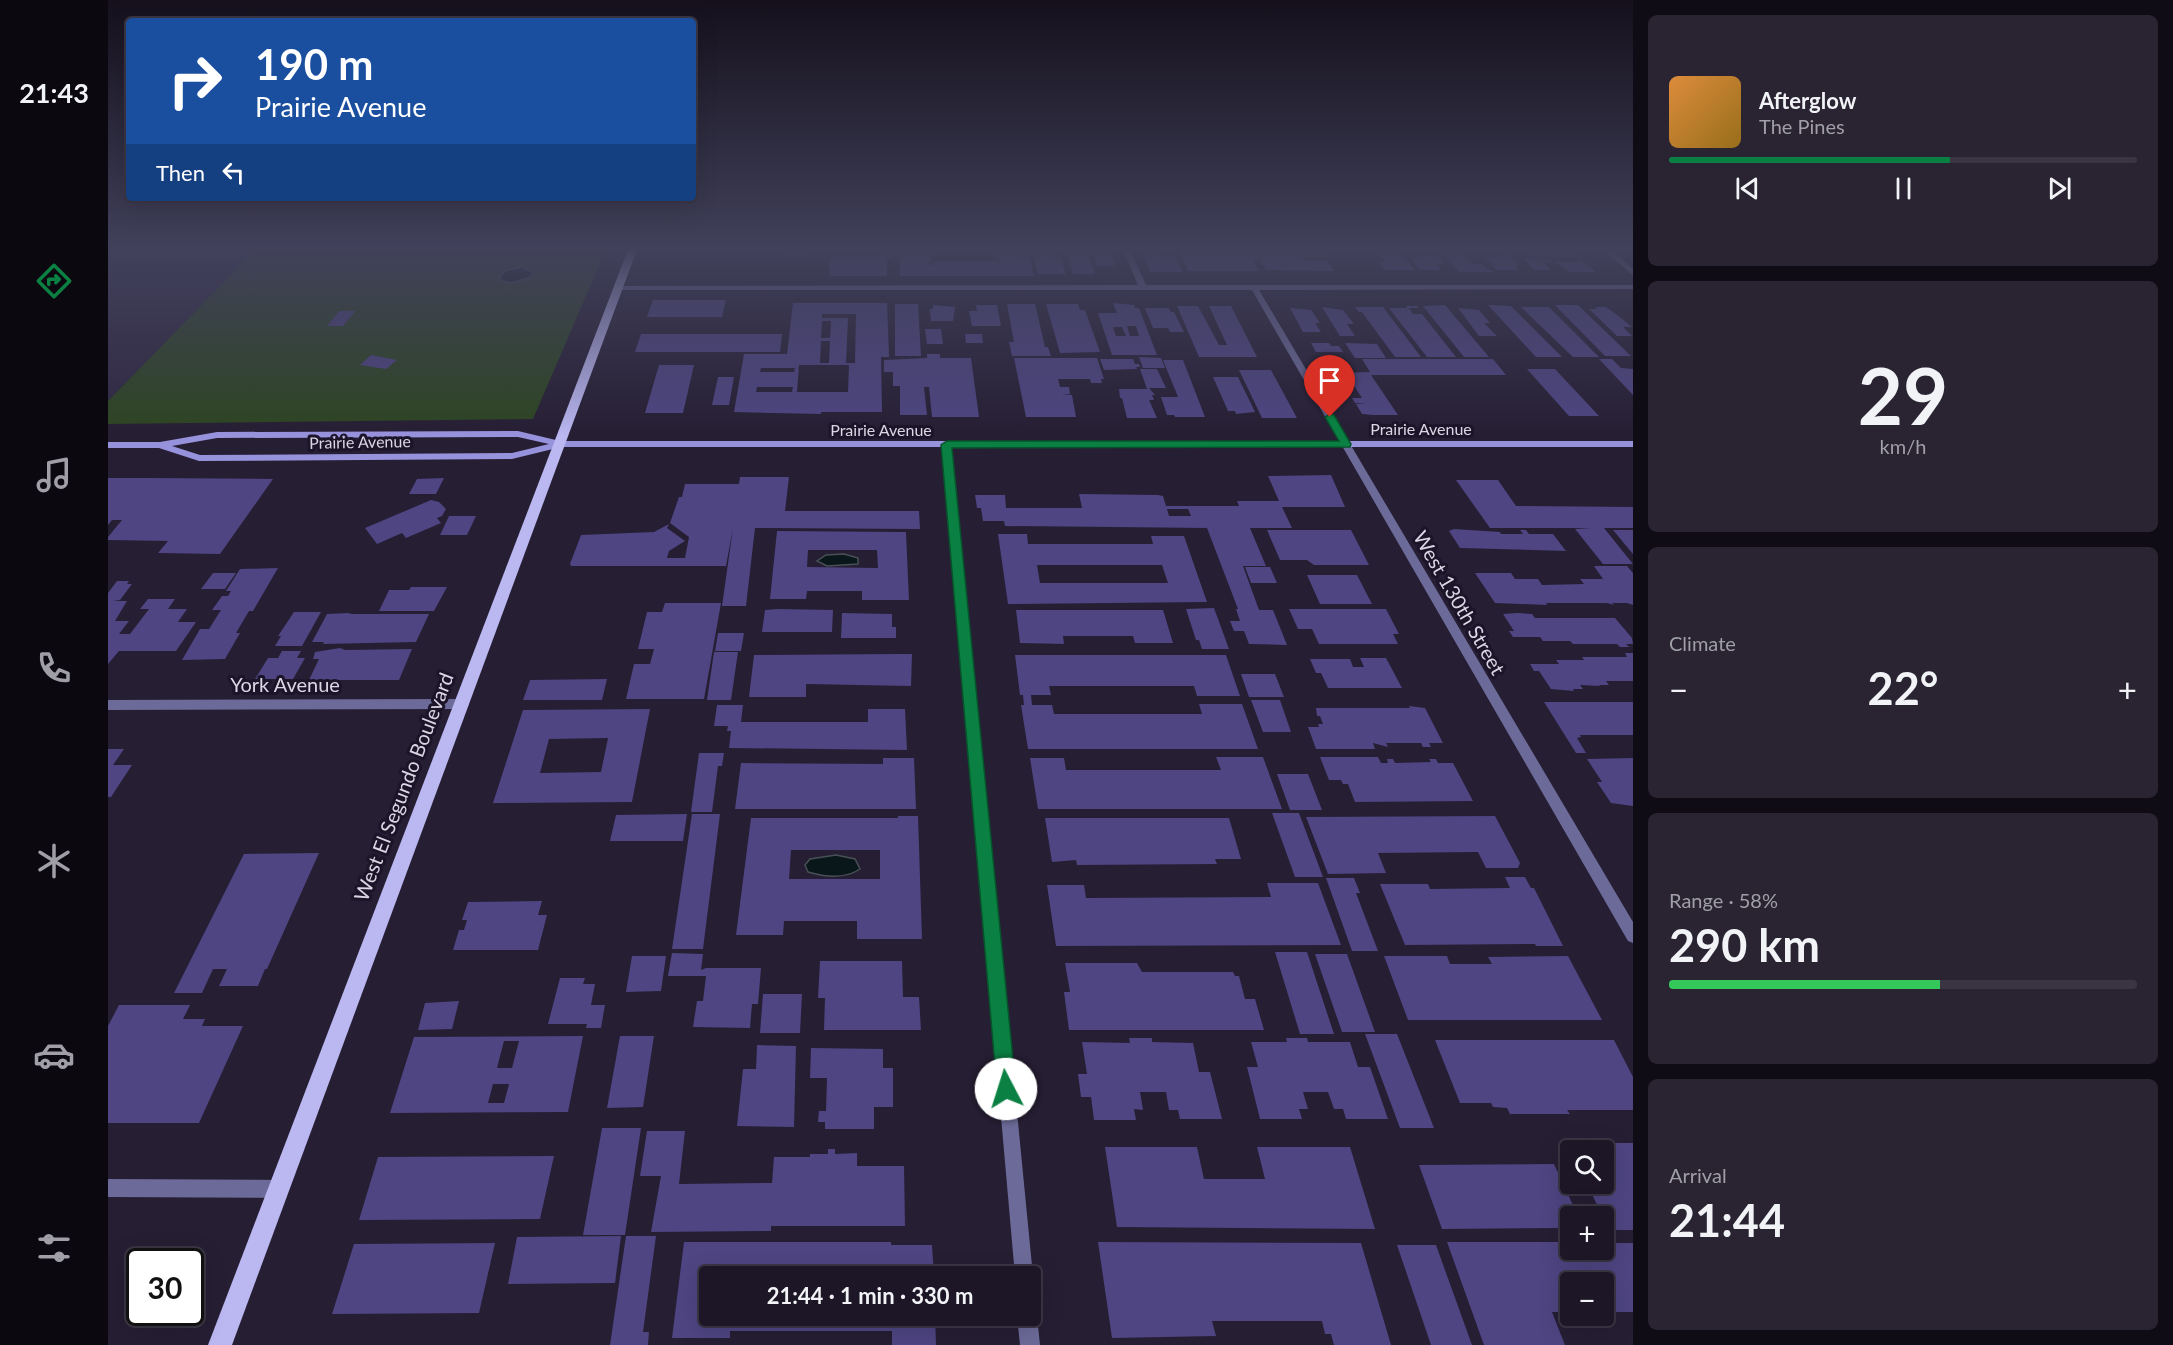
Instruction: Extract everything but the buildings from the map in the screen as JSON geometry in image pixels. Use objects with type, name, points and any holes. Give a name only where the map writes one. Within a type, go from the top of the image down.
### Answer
[{"type":"main road","name":"West El Segundo Boulevard","points":[[220,1345],[611,310]]},
{"type":"main road","name":"Prairie Avenue","points":[[108,445],[160,445],[217,435],[518,434],[561,444],[1633,444]]},
{"type":"main road","name":"Prairie Avenue","points":[[160,445],[199,459],[512,456],[561,444]]},
{"type":"street","name":"West 130th Street","points":[[1267,310],[1633,936]]},
{"type":"street","points":[[947,445],[1023,1266]]},
{"type":"street","name":"York Avenue","points":[[108,705],[463,704]]},
{"type":"street","points":[[108,1188],[280,1189]]},
{"type":"street","points":[[1029,1326],[1030,1345]]},
{"type":"shaded area","points":[[108,310],[197,310],[108,401]]},
{"type":"shaded area","points":[[844,554],[858,558],[858,564],[827,566],[817,561],[826,555]]},
{"type":"shaded area","points":[[836,855],[855,859],[860,869],[835,876],[808,872],[805,865],[810,859]]},
{"type":"green space","points":[[197,310],[580,310],[533,419],[108,424],[108,401]]},
{"type":"route","points":[[1006,1089],[947,445],[1346,444],[1330,417]]}]
